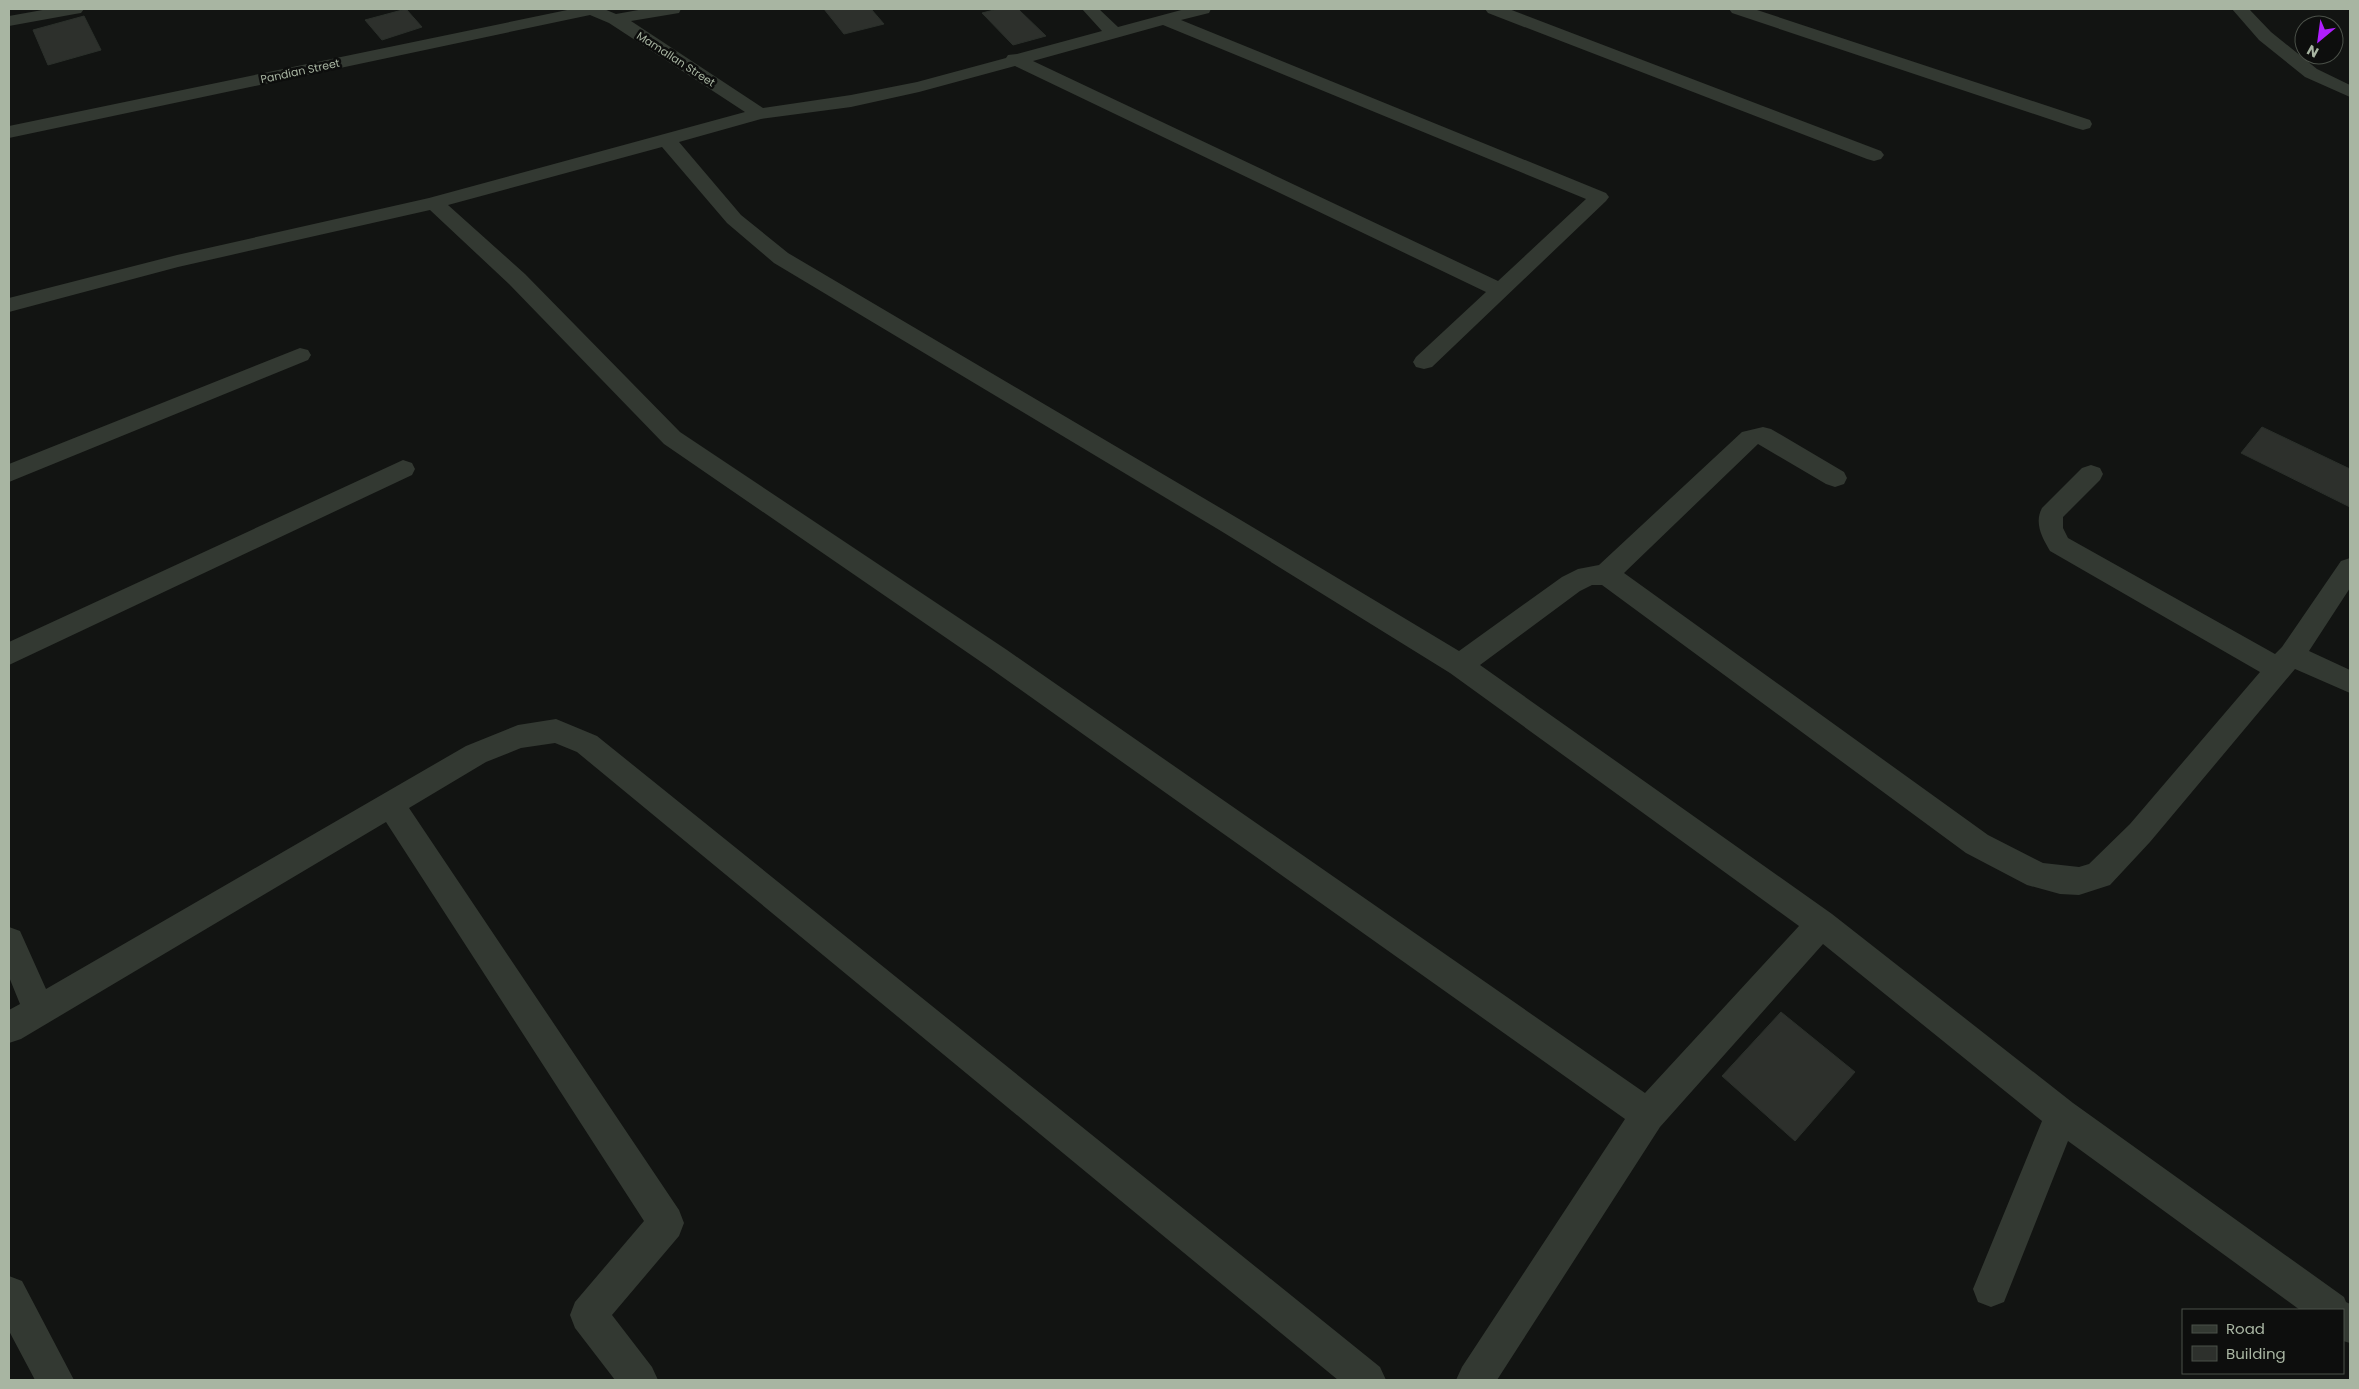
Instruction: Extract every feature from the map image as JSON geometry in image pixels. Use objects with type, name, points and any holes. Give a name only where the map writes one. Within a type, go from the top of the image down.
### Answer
[{"type":"street","points":[[9,21],[75,9]]},
{"type":"street","name":"Mamallan Street","points":[[590,9],[615,19],[760,114]]},
{"type":"street","name":"Pandian Street","points":[[9,132],[590,9]]},
{"type":"street","points":[[615,19],[673,9]]},
{"type":"street","points":[[1090,9],[1114,33]]},
{"type":"street","points":[[9,305],[177,261],[308,234],[434,203],[760,114],[851,101],[919,87],[1014,59],[1202,9]]},
{"type":"street","points":[[1494,9],[1874,155]]},
{"type":"street","points":[[1738,9],[2082,124]]},
{"type":"street","points":[[2240,9],[2265,36],[2285,50],[2311,73],[2350,92]]},
{"type":"street","points":[[1165,20],[1599,197],[1424,362]]},
{"type":"street","points":[[1014,59],[1500,290]]},
{"type":"street","points":[[666,139],[734,219],[781,258],[1460,664],[1821,924],[2061,1115],[2330,1309]]},
{"type":"street","points":[[434,203],[516,279],[672,438],[997,658],[1648,1115]]},
{"type":"street","points":[[9,473],[300,355]]},
{"type":"street","points":[[1604,575],[1750,438],[1763,435],[1836,478]]},
{"type":"street","points":[[9,654],[402,469]]},
{"type":"street","points":[[2091,474],[2051,514],[2051,528],[2059,544],[2285,662],[2350,682]]},
{"type":"street","points":[[1460,664],[1571,584],[1587,575],[1604,575],[1614,579],[1693,635],[1977,844],[2038,875],[2060,880],[2079,881],[2099,875],[2140,833],[2285,662],[2350,568]]},
{"type":"street","points":[[9,1028],[476,754],[518,737],[556,731],[587,744],[1367,1380]]},
{"type":"street","points":[[390,804],[666,1223],[588,1315],[639,1380]]},
{"type":"street","points":[[1475,1380],[1648,1115],[1821,924]]},
{"type":"street","points":[[9,941],[40,1010]]},
{"type":"street","points":[[1991,1289],[2061,1115]]},
{"type":"street","points":[[9,1294],[55,1380]]},
{"type":"building","points":[[406,9],[422,27],[382,40],[365,20]]},
{"type":"building","points":[[824,9],[871,9],[884,24],[844,34]]},
{"type":"building","points":[[998,9],[1018,9],[1046,36],[1013,45],[982,13]]},
{"type":"building","points":[[84,16],[101,50],[48,65],[33,30]]},
{"type":"building","points":[[2262,427],[2350,469],[2350,507],[2241,453]]},
{"type":"building","points":[[1781,1012],[1855,1072],[1795,1141],[1722,1076]]}]
